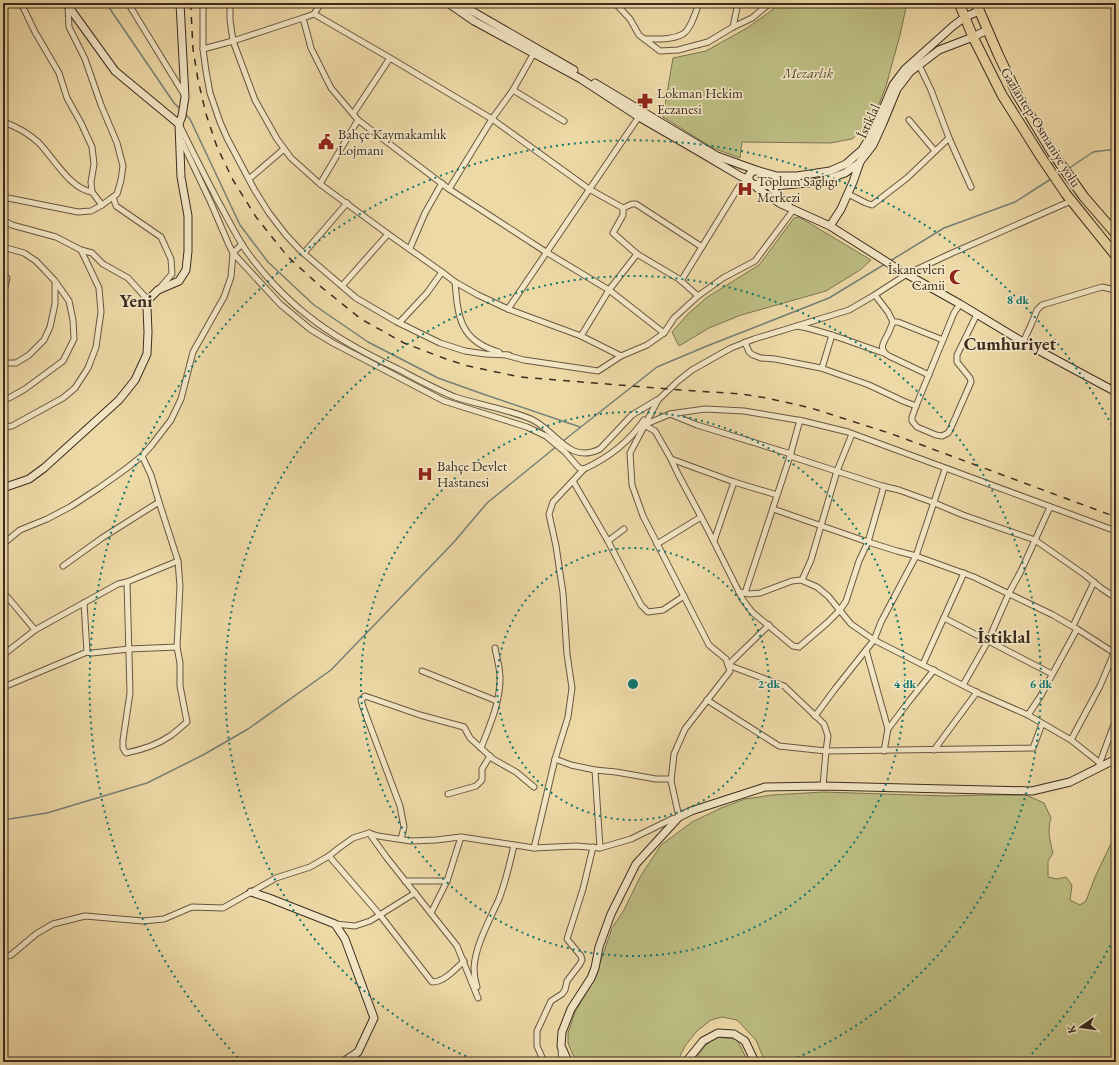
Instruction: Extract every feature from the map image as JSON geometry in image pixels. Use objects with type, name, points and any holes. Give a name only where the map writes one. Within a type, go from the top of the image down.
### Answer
[{"type":"highway","name":"Gaziantep-Osmaniye yolu","points":[[959,3],[973,37],[1002,96],[1069,198],[1116,256]]},
{"type":"highway","name":"Gaziantep-Osmaniye yolu","points":[[977,7],[1017,94],[1052,152],[1084,198],[1116,234]]},
{"type":"street","points":[[21,3],[34,32],[59,73],[67,98],[92,147],[94,164],[91,182],[92,192],[102,205]]},
{"type":"street","points":[[128,3],[185,99]]},
{"type":"street","points":[[158,290],[179,281],[186,270],[188,251],[188,216],[181,177],[178,124],[182,116],[185,99],[180,3]]},
{"type":"street","points":[[203,3],[203,49],[210,93],[227,138],[269,213],[286,235],[304,253],[356,298],[399,323],[440,343],[465,351],[509,355]]},
{"type":"street","points":[[230,3],[230,20],[233,41],[255,100],[277,138],[291,158],[320,184],[455,282],[508,309],[581,336],[620,356]]},
{"type":"street","points":[[203,49],[233,41],[314,14],[321,3]]},
{"type":"street","points":[[448,3],[535,52],[641,115],[752,183],[780,204],[830,226],[865,249],[1023,342],[1116,392]]},
{"type":"street","points":[[458,3],[476,18]]},
{"type":"street","points":[[615,3],[630,19],[639,35],[660,51],[678,50],[708,42],[752,18],[770,3]]},
{"type":"street","points":[[646,39],[667,39],[684,33],[691,23],[699,3]]},
{"type":"street","points":[[733,27],[738,3]]},
{"type":"street","points":[[67,4],[115,71],[178,124],[232,228],[242,244],[257,265],[280,290],[307,315],[340,338],[370,356],[428,385],[455,396],[531,420],[547,430],[579,468],[584,469]]},
{"type":"street","points":[[3,197],[78,212],[91,211],[117,194],[123,166],[117,143],[101,105],[85,59],[70,27],[67,4]]},
{"type":"street","points":[[752,183],[749,175],[750,173],[777,176],[797,176],[830,171],[846,164],[862,150],[874,130],[893,85],[905,69],[952,26],[977,7]]},
{"type":"street","points":[[314,14],[492,119],[589,189],[624,208]]},
{"type":"street","points":[[303,18],[311,48],[331,88],[358,120],[449,189],[546,252],[609,290],[664,333]]},
{"type":"street","name":"İstiklal","points":[[752,183],[788,185],[819,182],[845,173],[860,162],[873,145],[897,89],[910,72],[939,50],[987,30]]},
{"type":"street","points":[[449,189],[492,119],[514,90],[535,52]]},
{"type":"street","points":[[353,114],[390,58]]},
{"type":"street","points":[[919,65],[932,90],[949,138],[971,187]]},
{"type":"street","points":[[514,90],[564,121]]},
{"type":"street","points":[[641,115],[717,156],[759,173],[781,198],[794,209]]},
{"type":"street","points":[[508,309],[641,115]]},
{"type":"street","points":[[320,184],[358,120]]},
{"type":"street","points":[[909,120],[935,151]]},
{"type":"street","points":[[3,121],[18,128],[37,142],[70,180],[85,191],[92,192]]},
{"type":"street","points":[[178,124],[183,144],[234,254],[280,304],[310,329],[333,343],[444,401],[527,427],[546,436],[565,450],[576,453],[593,453],[600,449],[632,415],[658,400]]},
{"type":"street","points":[[848,194],[872,205],[907,178],[949,138]]},
{"type":"street","points":[[249,179],[284,149]]},
{"type":"street","points":[[830,226],[842,209],[860,162]]},
{"type":"street","points":[[681,281],[740,185],[752,183],[758,184],[762,181],[759,173]]},
{"type":"street","points":[[410,248],[425,213],[442,184]]},
{"type":"street","points":[[3,488],[28,479],[44,468],[119,400],[136,380],[147,354],[148,300],[172,274],[171,259],[161,237],[116,206],[113,197]]},
{"type":"street","points":[[534,848],[555,759],[568,717],[572,688],[567,654],[563,592],[556,546],[549,514],[553,502],[584,469],[609,455],[635,432],[658,400],[692,370],[731,348],[745,342],[849,310],[875,295],[904,272],[950,254],[1069,198]]},
{"type":"street","points":[[304,253],[347,203]]},
{"type":"street","points":[[624,208],[632,204],[636,204],[702,247]]},
{"type":"street","points":[[624,208],[623,214],[613,233],[637,254],[681,281],[698,296]]},
{"type":"street","points":[[455,282],[457,307],[464,328],[474,341],[487,349],[524,360],[598,371],[620,356],[647,345],[664,333],[674,318],[698,296],[723,278],[755,261],[794,209]]},
{"type":"street","points":[[3,220],[12,225],[56,237],[81,250],[92,253],[103,264],[128,278],[148,300]]},
{"type":"street","points":[[342,286],[388,234]]},
{"type":"street","points":[[3,544],[20,530],[47,519],[70,507],[99,488],[142,456],[151,446],[171,420],[181,399],[193,352],[224,297],[231,277],[234,254],[242,244]]},
{"type":"street","points":[[3,247],[24,253],[36,261],[55,281],[69,301],[73,320],[74,339],[63,361],[25,389],[9,398],[3,399]]},
{"type":"street","points":[[3,427],[12,426],[63,398],[75,388],[88,368],[96,347],[101,312],[99,288],[81,250]]},
{"type":"street","points":[[581,336],[609,290],[637,254]]},
{"type":"street","points":[[399,323],[427,294],[442,272]]},
{"type":"street","points":[[3,276],[6,278],[5,287],[3,288]]},
{"type":"street","points":[[3,363],[16,363],[29,355],[44,340],[50,327],[55,304],[55,281]]},
{"type":"street","points":[[1023,342],[1032,325],[1037,310],[1042,305],[1102,287],[1112,289],[1116,292]]},
{"type":"street","points":[[875,295],[893,319],[883,343],[884,353]]},
{"type":"street","points":[[960,304],[954,313],[912,417],[912,420],[917,427],[936,435],[942,436],[948,433],[971,382],[970,378],[957,362],[957,355],[976,314]]},
{"type":"street","points":[[893,322],[898,322],[943,340]]},
{"type":"street","points":[[796,326],[832,335],[884,353],[929,375]]},
{"type":"street","points":[[822,368],[832,335]]},
{"type":"street","points":[[745,342],[749,352],[761,358],[775,359],[822,368],[870,385],[916,406]]},
{"type":"street","points":[[658,400],[630,453],[632,485],[643,516],[709,644],[726,659],[730,671],[685,729],[674,754],[671,779],[679,817]]},
{"type":"street","points":[[644,425],[670,414],[705,409],[744,411],[800,420],[852,434],[1116,531]]},
{"type":"street","points":[[670,414],[716,431],[934,502],[963,515],[1035,540],[1116,598]]},
{"type":"street","points":[[745,593],[773,509],[800,420]]},
{"type":"street","points":[[644,425],[655,431],[671,459],[743,600],[752,612],[793,646],[799,647],[804,643],[840,610],[846,601],[868,542],[884,486]]},
{"type":"street","points":[[802,580],[811,560],[837,471],[852,434]]},
{"type":"street","points":[[127,582],[130,693],[123,740],[123,748],[126,753],[142,749],[163,740],[187,722],[180,686],[180,663],[177,647],[180,586],[178,561],[151,475],[142,456]]},
{"type":"street","points":[[671,459],[777,496]]},
{"type":"street","points":[[815,716],[835,688],[874,640],[881,622],[916,556],[945,469]]},
{"type":"street","points":[[573,481],[608,541],[641,605],[648,612],[663,610],[684,596]]},
{"type":"street","points":[[714,541],[734,482]]},
{"type":"street","points":[[63,566],[102,538],[159,502]]},
{"type":"street","points":[[963,685],[988,641],[1050,507]]},
{"type":"street","points":[[773,509],[868,542],[916,556],[974,577],[1054,615],[1115,653],[1100,686],[1071,740]]},
{"type":"street","points":[[657,544],[701,517]]},
{"type":"street","points":[[608,541],[624,529]]},
{"type":"street","points":[[4,653],[34,630],[118,584],[127,582],[178,561]]},
{"type":"street","points":[[922,664],[964,574]]},
{"type":"street","points":[[739,592],[749,594],[760,593],[792,580],[802,580],[817,586],[828,596],[851,624],[874,640],[1028,716],[1071,740],[1099,766]]},
{"type":"street","points":[[1028,716],[1052,674],[1075,627],[1094,582]]},
{"type":"street","points":[[3,592],[16,606],[34,630]]},
{"type":"street","points":[[84,603],[87,652]]},
{"type":"street","points":[[944,618],[1052,674]]},
{"type":"street","points":[[728,665],[769,625]]},
{"type":"street","points":[[3,686],[87,652],[92,653],[129,649],[177,647]]},
{"type":"street","points":[[481,748],[491,724],[497,702],[500,682],[500,671],[495,648]]},
{"type":"street","points":[[866,650],[888,730]]},
{"type":"street","points":[[728,665],[784,686],[824,724],[828,736],[822,786]]},
{"type":"street","points":[[884,750],[888,730],[934,670]]},
{"type":"street","points":[[422,671],[497,702]]},
{"type":"street","points":[[934,750],[977,692]]},
{"type":"street","points":[[401,839],[404,827],[400,806],[364,712],[361,700],[365,696],[414,713],[464,727],[470,738],[493,759],[516,772],[534,787]]},
{"type":"street","points":[[707,700],[779,746],[826,750],[1033,748],[1042,724]]},
{"type":"street","points":[[1099,766],[1116,719]]},
{"type":"street","points":[[448,794],[476,786],[482,780],[482,769],[490,756]]},
{"type":"street","points":[[555,759],[571,765],[595,770],[656,779],[671,779]]},
{"type":"street","points":[[3,957],[11,955],[36,934],[53,924],[85,916],[143,921],[164,919],[192,907],[223,908],[276,878],[310,867],[330,856],[353,838],[369,833],[378,836],[417,840],[461,837],[534,848],[576,846],[600,848],[631,839],[691,811],[765,786],[1032,791],[1070,782],[1099,766],[1116,759]]},
{"type":"street","points":[[595,770],[600,848]]},
{"type":"street","points":[[562,1062],[562,1032],[571,1010],[591,978],[610,914],[636,864],[679,817]]},
{"type":"street","points":[[369,833],[457,946],[478,998],[474,968],[475,959],[499,898],[508,871],[514,845]]},
{"type":"street","points":[[431,913],[447,881],[461,837]]},
{"type":"street","points":[[544,1062],[537,1046],[537,1031],[552,1001],[565,990],[567,981],[582,960],[581,956],[567,939],[583,889],[593,847]]},
{"type":"street","points":[[330,856],[380,915],[432,982],[438,982],[448,976],[464,961]]},
{"type":"street","points":[[406,881],[447,881]]},
{"type":"street","points":[[251,892],[335,924],[355,926],[370,921],[415,893]]},
{"type":"street","points":[[335,924],[346,939],[374,1018],[358,1052],[343,1062]]},
{"type":"street","points":[[686,1062],[703,1041],[718,1033],[734,1034],[745,1041],[755,1062]]},
{"type":"street","points":[[561,1046],[570,1062]]},
{"type":"green space","name":"Mezarlık","points":[[779,3],[907,3],[886,86],[872,122],[852,139],[830,143],[742,142],[740,158],[713,148],[663,117],[673,58],[706,51],[747,28],[771,11]]},
{"type":"green space","points":[[799,217],[871,260],[860,270],[826,291],[741,315],[709,328],[679,346],[672,332],[688,314],[706,298],[759,265],[794,218]]},
{"type":"green space","points":[[823,792],[947,796],[1026,795],[1044,803],[1051,818],[1049,831],[1053,853],[1048,861],[1048,877],[1057,879],[1066,877],[1072,885],[1070,900],[1080,905],[1086,901],[1095,877],[1116,833],[1116,1062],[765,1062],[756,1040],[737,1020],[722,1017],[711,1020],[697,1031],[685,1046],[677,1062],[580,1062],[573,1055],[568,1043],[568,1033],[575,1012],[595,978],[612,928],[624,910],[640,877],[661,845],[692,822],[721,808],[745,799],[772,795]]},
{"type":"green space","points":[[716,1037],[737,1039],[748,1062],[693,1062],[705,1046]]},
{"type":"waterway","points":[[106,3],[174,103],[181,110]]},
{"type":"waterway","points":[[185,114],[190,119],[240,225],[268,262],[314,305],[368,342],[438,378],[580,427]]},
{"type":"waterway","points":[[1068,169],[1093,152],[1116,149]]},
{"type":"waterway","points":[[890,261],[944,228],[1015,202],[1051,179]]},
{"type":"waterway","points":[[563,441],[657,367],[829,298],[885,264]]},
{"type":"waterway","points":[[3,820],[47,813],[147,783],[203,755],[248,729],[331,670],[454,542],[487,503],[557,446]]},
{"type":"railway","points":[[191,3],[193,49],[206,114],[217,147],[233,180],[256,217],[288,257],[320,286],[361,319],[404,343],[468,366],[520,377],[741,394],[811,408],[892,434],[1116,517]]},
{"type":"place","name":"Lokman Hekim Eczanesi","points":[[645,101]]},
{"type":"place","name":"Bahçe Kaymakamlık Lojmanı","points":[[326,142]]},
{"type":"place","name":"Toplum Saglıgı Merkezi","points":[[745,189]]},
{"type":"place","name":"İskanevleri Camii","points":[[957,277]]},
{"type":"place","name":"Bahçe Devlet Hastanesi","points":[[425,474]]},
{"type":"district","name":"Yeni","points":[[136,301]]},
{"type":"district","name":"Cumhuriyet","points":[[1010,344]]},
{"type":"district","name":"İstiklal","points":[[1004,637]]}]
